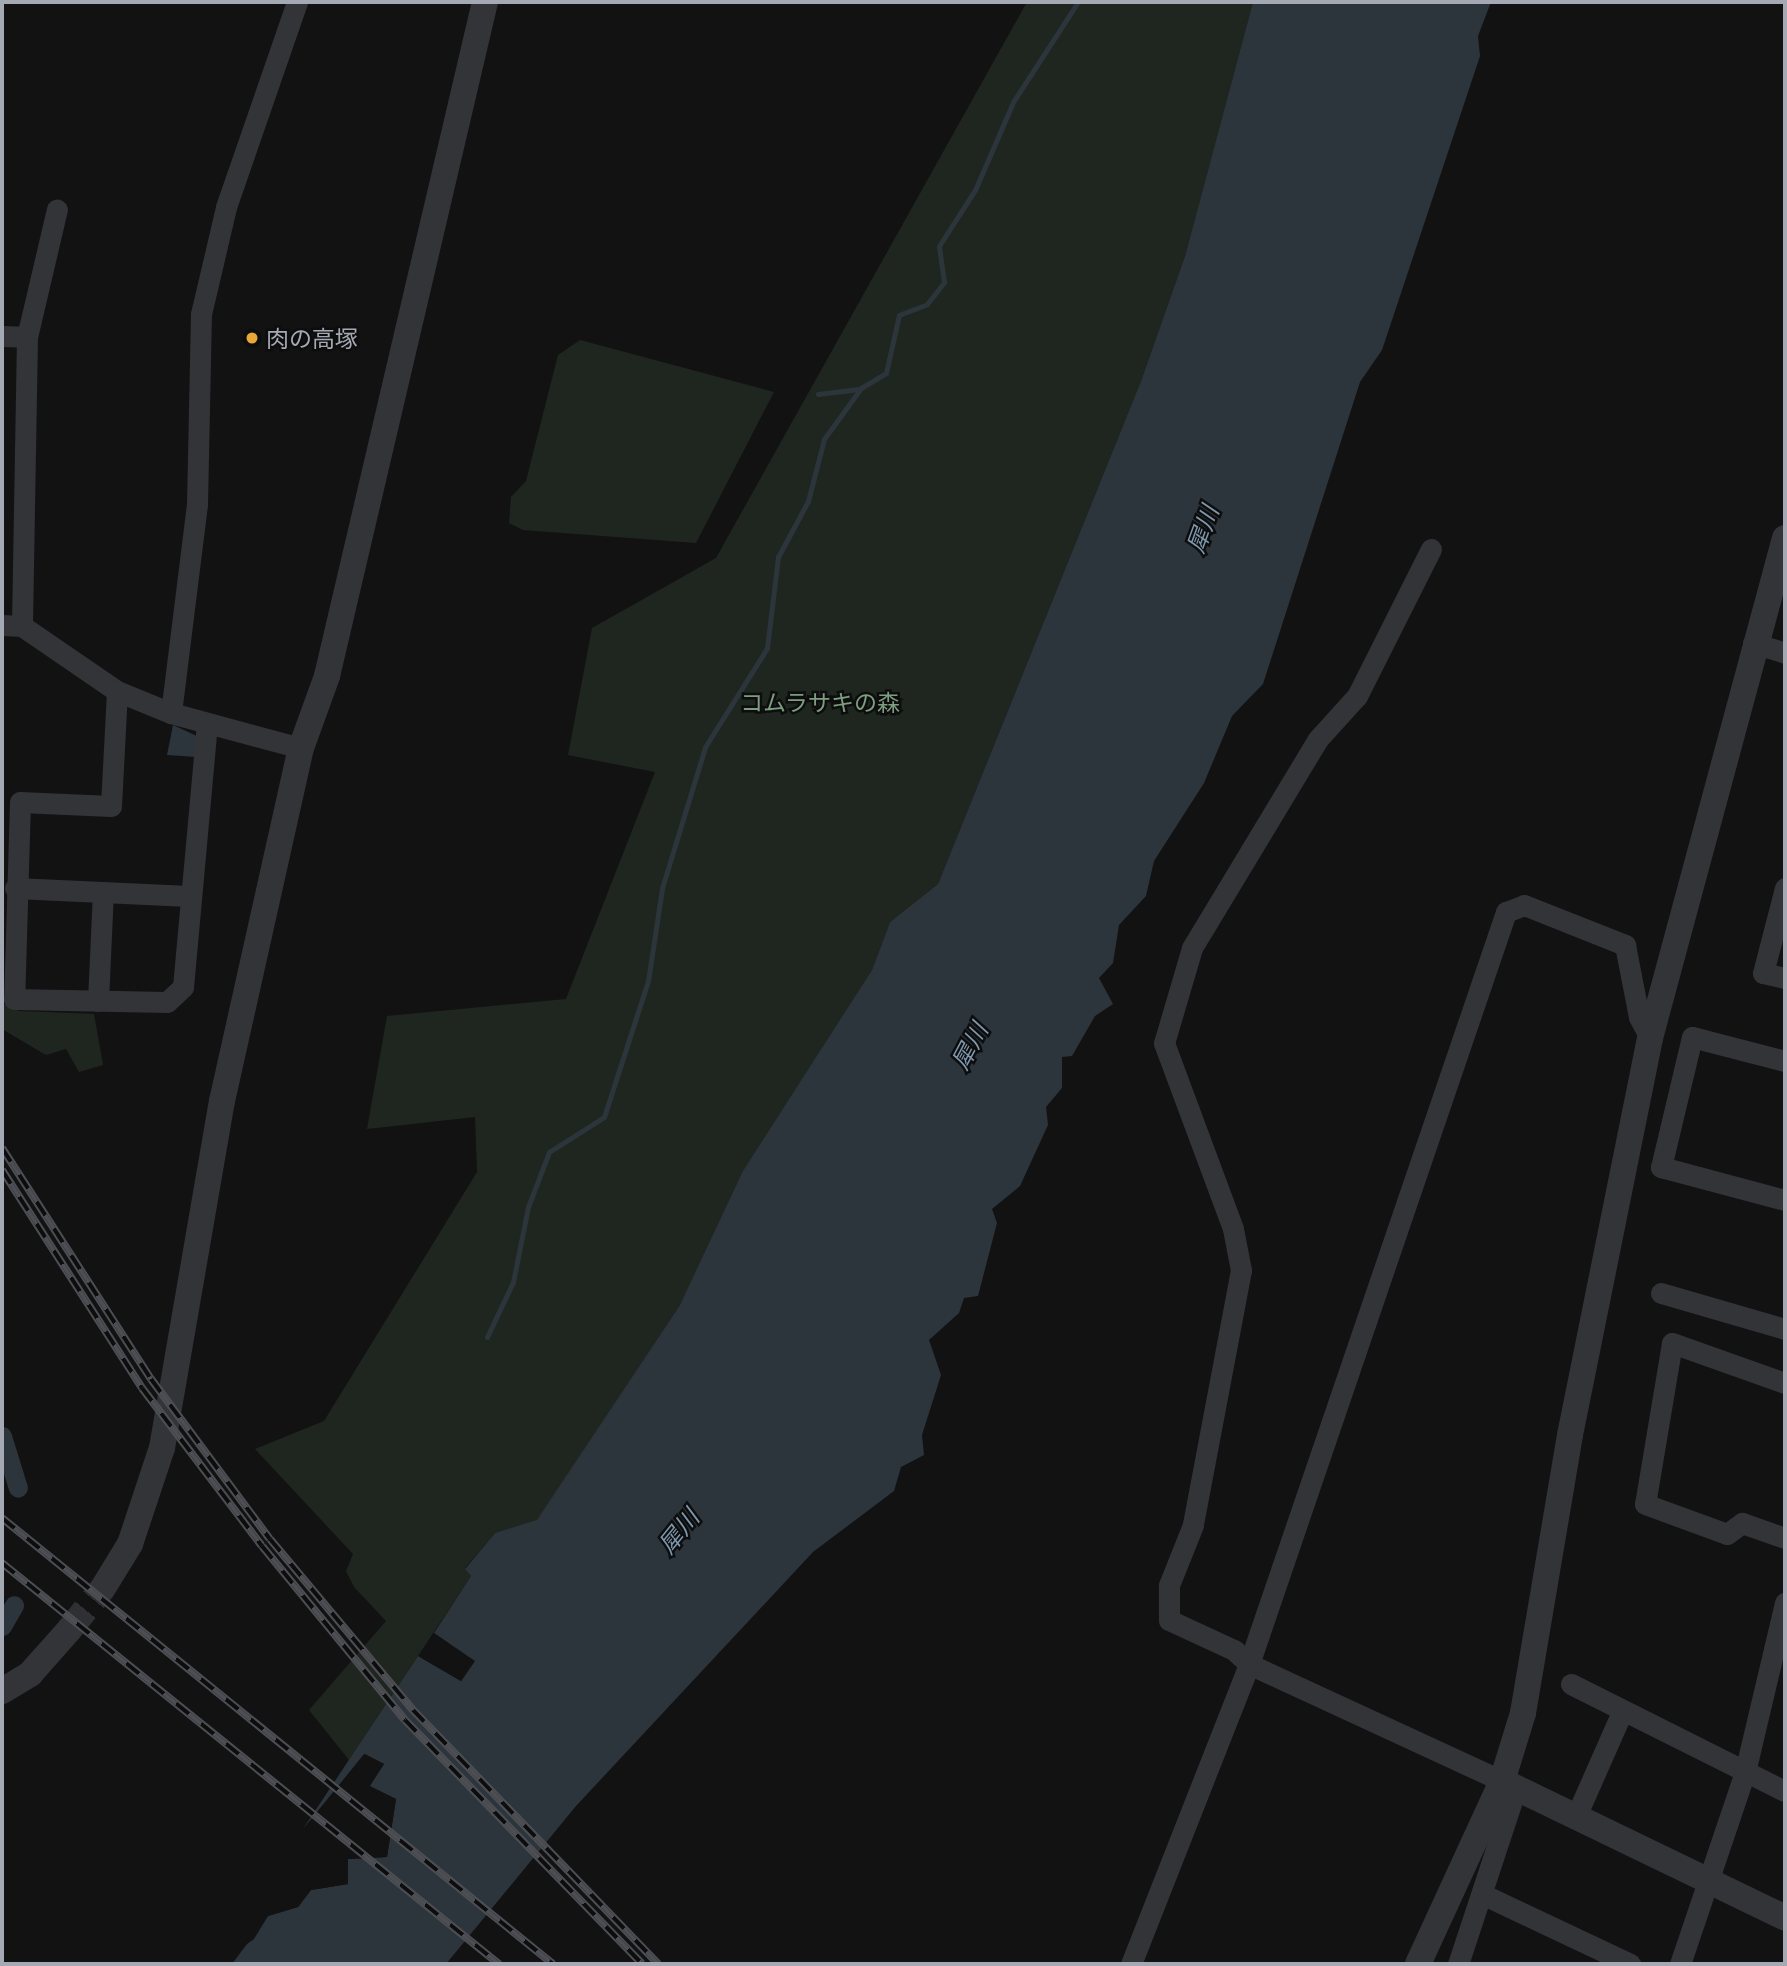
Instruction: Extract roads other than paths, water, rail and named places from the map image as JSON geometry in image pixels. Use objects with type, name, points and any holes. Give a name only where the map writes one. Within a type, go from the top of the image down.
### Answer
[{"type":"street","points":[[171,713],[197,503],[201,314],[226,207],[297,2]]},
{"type":"street","points":[[103,1588],[130,1544],[164,1437],[222,1101],[301,748],[327,676],[485,2]]},
{"type":"street","points":[[57,209],[27,337],[12,625],[117,691],[171,713],[301,748]]},
{"type":"street","points":[[2,336],[27,337]]},
{"type":"street","points":[[1458,1964],[1482,1894],[1509,1785],[1539,1643],[1570,1436],[1650,1038],[1753,643],[1785,538]]},
{"type":"street","points":[[1431,549],[1357,696],[1318,739],[1192,948],[1164,1043],[1233,1229],[1241,1270],[1193,1525],[1169,1585],[1169,1620],[1234,1650],[1249,1664],[1577,1814],[1785,1918]]},
{"type":"street","points":[[1753,643],[1785,653]]},
{"type":"street","points":[[117,691],[111,806],[20,802],[15,888],[14,999],[167,1002],[183,987],[189,896],[207,724]]},
{"type":"street","points":[[15,888],[189,896]]},
{"type":"street","points":[[1785,888],[1763,973],[1785,978]]},
{"type":"street","points":[[98,1001],[103,892]]},
{"type":"street","points":[[1131,1964],[1249,1664],[1506,912],[1524,905],[1626,945],[1639,1017],[1650,1038]]},
{"type":"street","points":[[1785,1061],[1692,1037],[1661,1167],[1785,1200]]},
{"type":"street","points":[[1661,1293],[1785,1329]]},
{"type":"street","points":[[1785,1383],[1672,1343],[1645,1504],[1727,1534],[1742,1523],[1785,1538]]},
{"type":"street","points":[[1680,1964],[1745,1772],[1785,1604]]},
{"type":"street","points":[[2,1691],[30,1674],[69,1630]]},
{"type":"street","points":[[1571,1684],[1622,1712],[1785,1791]]},
{"type":"street","points":[[1577,1814],[1622,1712]]},
{"type":"street","points":[[1418,1964],[1509,1785]]},
{"type":"street","points":[[1482,1894],[1630,1964]]},
{"type":"water","name":"犀川","points":[[1253,2],[1491,2],[1478,36],[1480,56],[1382,350],[1360,382],[1263,684],[1232,716],[1204,783],[1154,861],[1146,896],[1119,925],[1113,963],[1099,978],[1113,1004],[1095,1016],[1072,1056],[1062,1057],[1062,1088],[1046,1107],[1048,1125],[1020,1186],[992,1209],[997,1223],[978,1296],[964,1298],[959,1313],[929,1340],[941,1375],[922,1435],[924,1455],[901,1467],[894,1491],[813,1552],[576,1806],[446,1964],[232,1964],[268,1916],[298,1907],[311,1890],[348,1884],[348,1859],[387,1857],[396,1799],[369,1786],[384,1764],[365,1754],[303,1829],[418,1656],[461,1681],[474,1662],[434,1633],[471,1576],[465,1569],[495,1533],[537,1520],[680,1305],[743,1171],[872,970],[890,922],[938,884],[1141,381],[1185,256]]},
{"type":"water","points":[[173,725],[199,737],[196,757],[167,755]]},
{"type":"waterway","points":[[487,1337],[513,1282],[528,1207],[549,1152],[604,1117],[648,981],[662,888],[705,747],[767,648],[778,557],[808,501],[824,439],[861,388],[886,373],[899,315],[927,304],[944,282],[939,246],[975,190],[1013,102],[1078,2]]},
{"type":"waterway","points":[[818,394],[859,389]]},
{"type":"waterway","points":[[2,1436],[18,1488]]},
{"type":"waterway","points":[[2,1626],[14,1605]]},
{"type":"tunnel","points":[[69,1630],[103,1588]]},
{"type":"railway","points":[[2,1148],[151,1379],[270,1539],[413,1710],[658,1964]]},
{"type":"railway","points":[[2,1170],[142,1388],[262,1546],[405,1720],[642,1964]]},
{"type":"railway","points":[[2,1518],[553,1964]]},
{"type":"railway","points":[[2,1563],[499,1964]]},
{"type":"place","name":"肉の高塚","points":[[252,338]]},
{"type":"park label","name":"コムラサキの森","points":[[820,702]]}]
